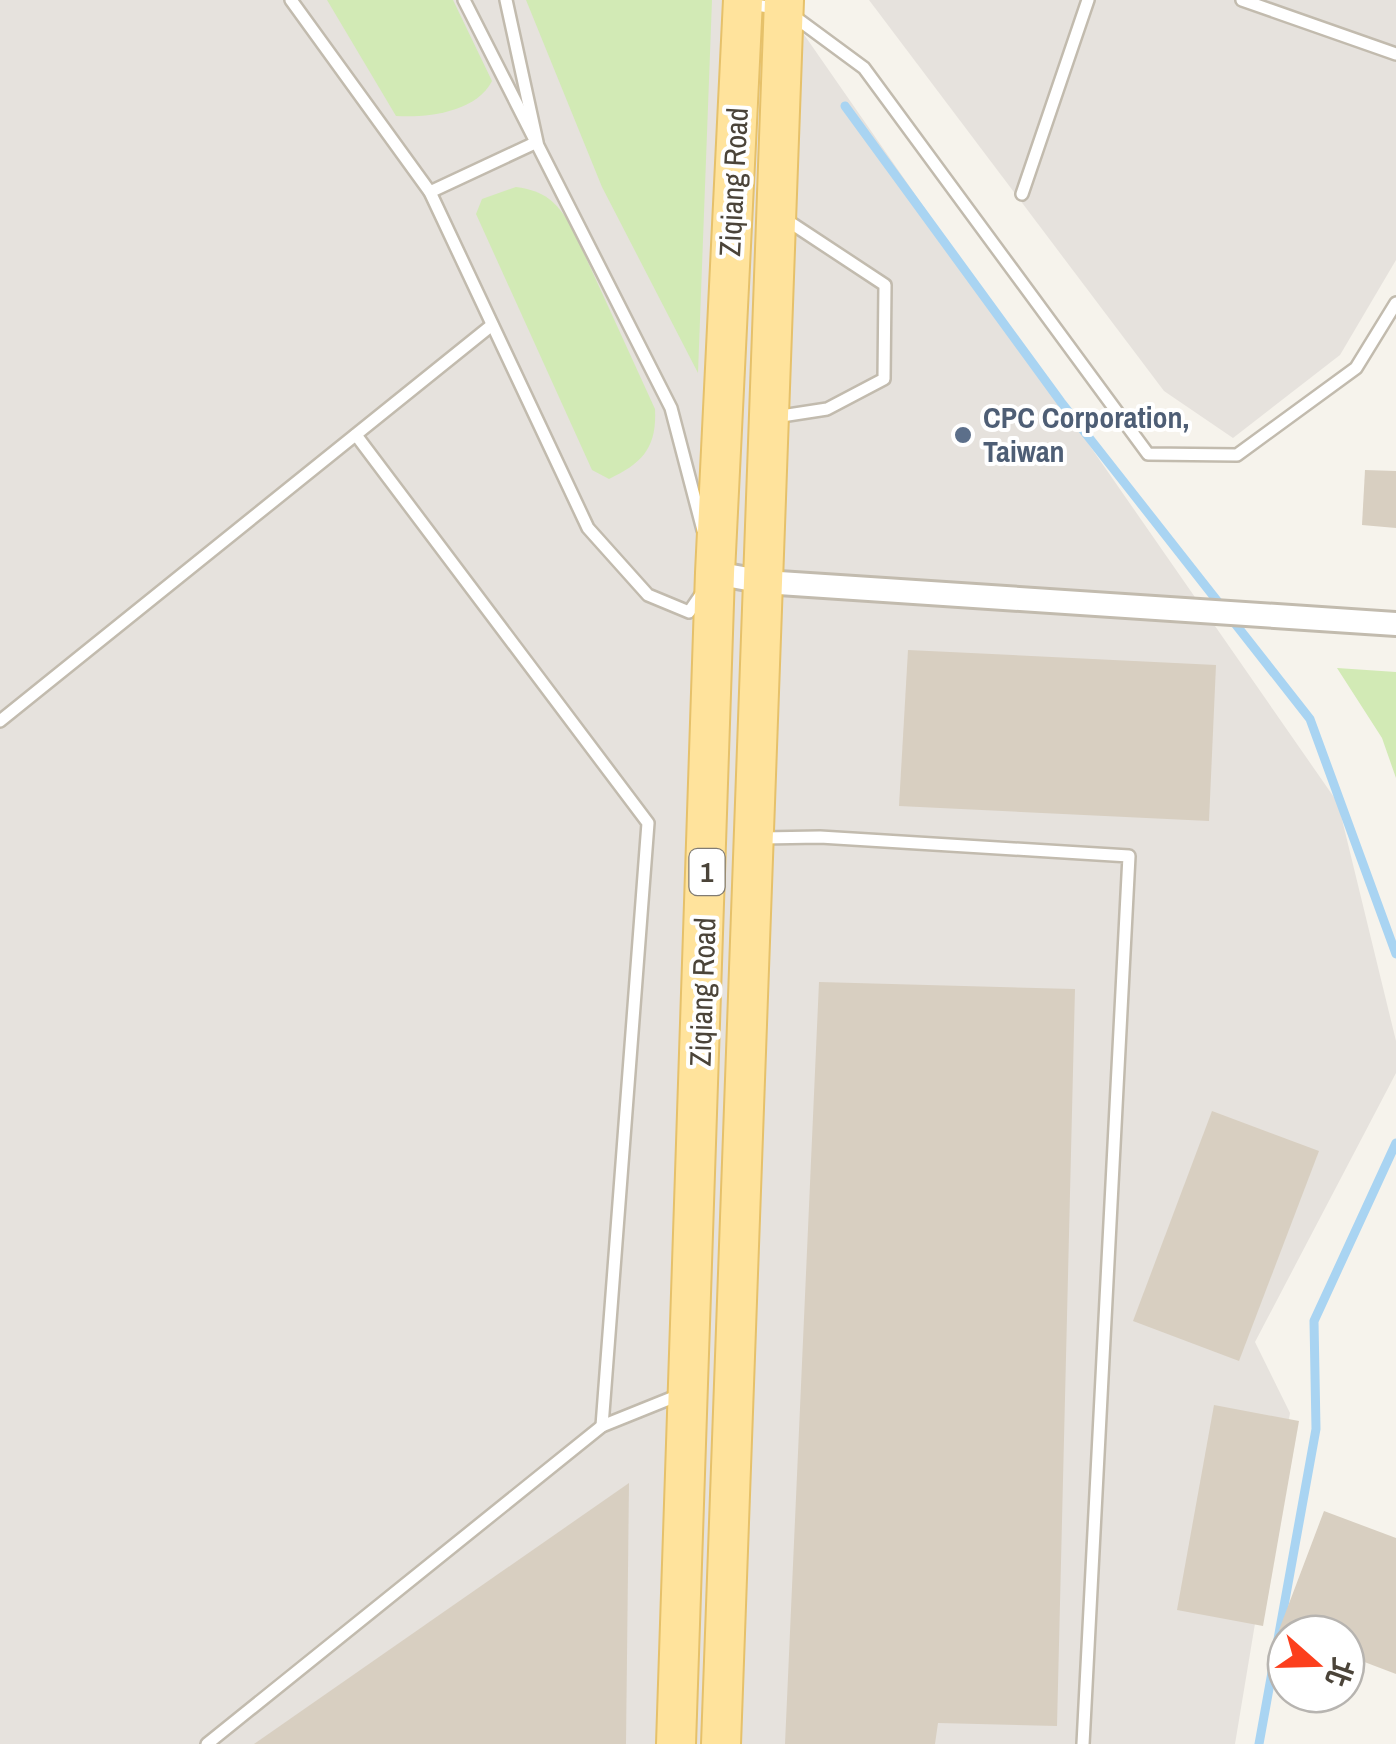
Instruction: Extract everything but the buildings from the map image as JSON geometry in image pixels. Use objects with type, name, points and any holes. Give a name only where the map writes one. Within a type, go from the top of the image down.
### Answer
[{"type":"main road","name":"Ziqiang Road","points":[[676,1744],[715,573],[743,2]]},
{"type":"main road","name":"Ziqiang Road","points":[[721,1744],[784,4]]},
{"type":"main road","points":[[709,841],[756,838]]},
{"type":"main road","points":[[688,1391],[733,1388]]},
{"type":"street","points":[[715,573],[764,582],[1396,624]]},
{"type":"lane","points":[[290,0],[430,192],[588,528],[648,595],[689,612],[715,573],[671,408],[464,0]]},
{"type":"lane","points":[[506,0],[537,142]]},
{"type":"lane","points":[[1022,194],[1088,0]]},
{"type":"lane","points":[[1242,0],[1396,54]]},
{"type":"lane","points":[[743,2],[784,4],[864,68],[1148,454],[1237,455],[1356,368],[1396,303]]},
{"type":"lane","points":[[430,192],[537,142]]},
{"type":"lane","points":[[770,417],[827,409],[884,379],[885,285],[777,214]]},
{"type":"lane","points":[[0,721],[492,325]]},
{"type":"lane","points":[[356,434],[648,823],[602,1426]]},
{"type":"lane","points":[[756,838],[820,837],[1129,856],[1083,1744]]},
{"type":"lane","points":[[207,1744],[602,1426],[688,1391]]},
{"type":"shaded area","points":[[0,0],[780,0],[1338,803],[1396,1041],[1396,1073],[1255,1342],[1290,1413],[1235,1744],[0,1744]]},
{"type":"shaded area","points":[[869,0],[1396,0],[1396,260],[1340,355],[1233,438],[1164,391]]},
{"type":"green space","points":[[327,0],[453,0],[492,81],[475,100],[450,111],[396,116]]},
{"type":"green space","points":[[526,0],[712,0],[698,373],[602,187]]},
{"type":"green space","points":[[516,187],[548,198],[571,225],[655,409],[653,434],[646,452],[631,467],[609,479],[592,470],[476,214],[482,199]]},
{"type":"green space","points":[[1337,668],[1396,672],[1396,778],[1382,738]]},
{"type":"waterway","points":[[845,106],[1061,402],[1310,719],[1396,954]]},
{"type":"waterway","points":[[1259,1744],[1316,1429],[1314,1321],[1396,1143]]},
{"type":"place","name":"CPC Corporation, Taiwan","points":[[963,435]]}]
